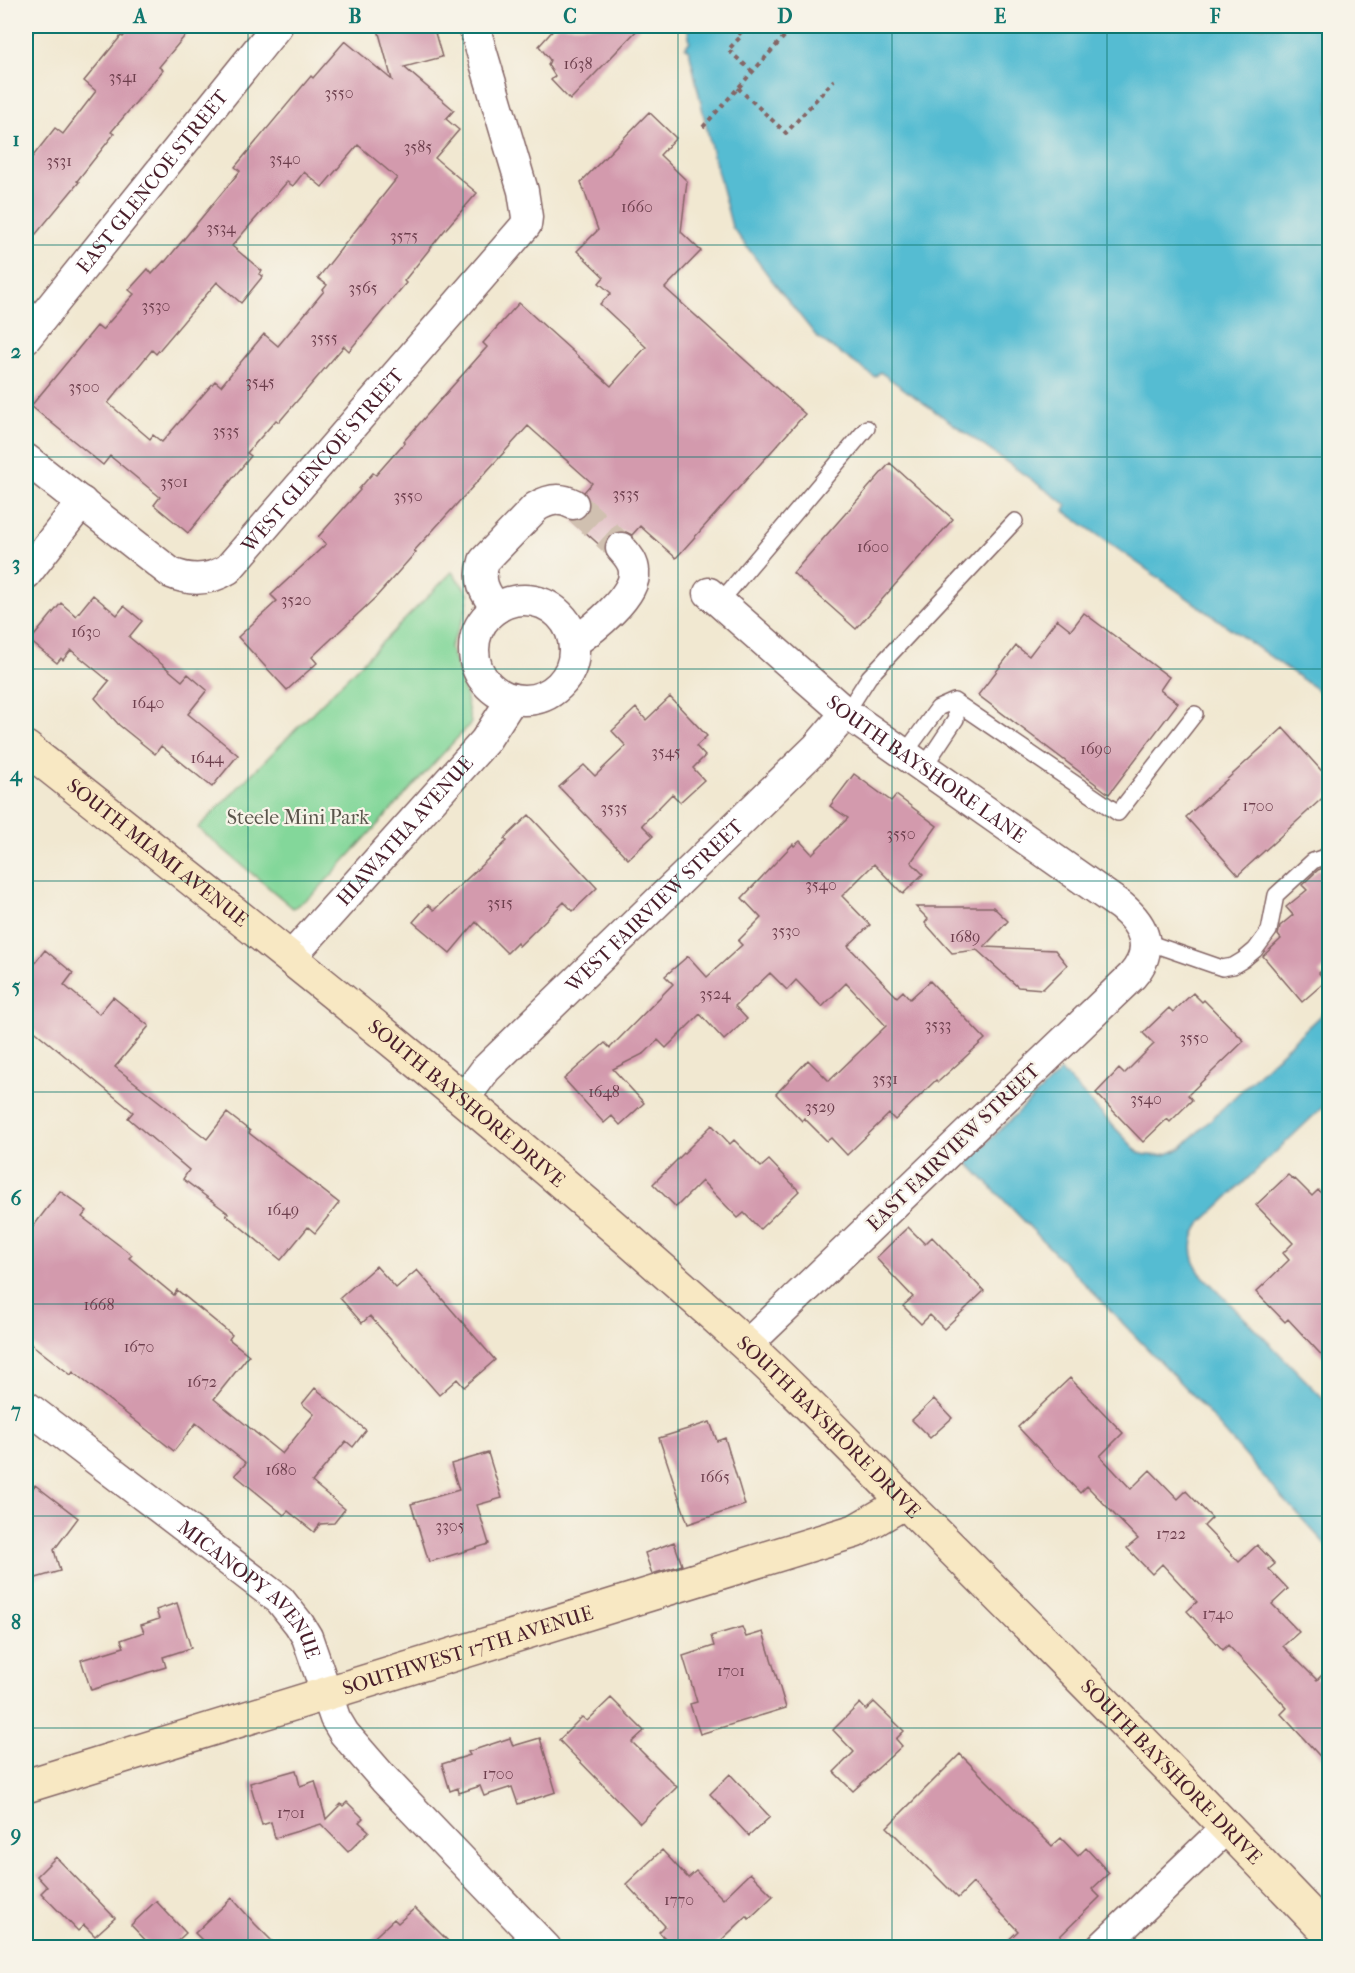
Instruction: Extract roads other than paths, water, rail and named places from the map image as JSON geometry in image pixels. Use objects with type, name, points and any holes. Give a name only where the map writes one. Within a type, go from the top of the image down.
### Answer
[{"type":"main road","name":"SOUTH MIAMI AVENUE","points":[[26,748],[291,957]]},
{"type":"main road","name":"SOUTH BAYSHORE DRIVE","points":[[291,957],[599,1214],[747,1346],[854,1448],[1227,1827],[1329,1935]]},
{"type":"main road","name":"SOUTHWEST 17TH AVENUE","points":[[26,1786],[855,1531],[905,1502]]},
{"type":"street","name":"EAST GLENCOE STREET","points":[[26,338],[277,26]]},
{"type":"street","name":"WEST GLENCOE STREET","points":[[82,502],[171,573],[188,579],[220,574],[228,569],[521,231],[527,218],[523,191],[474,26]]},
{"type":"street","points":[[26,459],[82,502],[26,573]]},
{"type":"street","points":[[497,608],[485,594],[482,585],[480,573],[484,561],[536,507],[546,501],[557,499],[573,504]]},
{"type":"street","points":[[574,642],[594,628],[628,592],[633,583],[634,572],[630,559],[621,548]]},
{"type":"street","name":"SOUTH BAYSHORE LANE","points":[[714,598],[846,713],[1122,906],[1140,927],[1144,941]]},
{"type":"street","points":[[520,600],[545,604],[564,620],[574,642],[574,656],[570,670],[562,682],[552,692],[539,698],[525,700],[512,699],[489,686],[481,676],[474,652],[476,639],[487,616],[497,608],[520,600]]},
{"type":"street","name":"HIAWATHA AVENUE","points":[[291,957],[485,741],[512,699]]},
{"type":"street","name":"WEST FAIRVIEW STREET","points":[[463,1100],[486,1069],[817,747],[846,713]]},
{"type":"street","name":"EAST FAIRVIEW STREET","points":[[747,1346],[1132,976],[1143,961],[1144,941]]},
{"type":"street","name":"MICANOPY AVENUE","points":[[26,1406],[279,1600],[307,1636],[339,1725],[371,1765],[546,1947]]},
{"type":"street","points":[[1101,1947],[1227,1827]]},
{"type":"lane","points":[[714,598],[867,428]]},
{"type":"lane","points":[[846,713],[869,677],[1016,521]]},
{"type":"lane","points":[[954,701],[1118,813],[1195,714]]},
{"type":"lane","points":[[915,760],[956,719],[954,701]]},
{"type":"lane","points":[[915,760],[938,708],[954,701]]},
{"type":"lane","points":[[1144,941],[1222,968],[1233,966],[1254,950],[1269,931],[1276,895],[1313,861],[1329,855]]},
{"type":"water","points":[[687,26],[1329,26],[1329,698],[1064,511],[1067,505],[880,372],[875,377],[817,337],[732,227],[689,50],[685,48],[690,41]]},
{"type":"water","points":[[1329,1007],[1329,1101],[1200,1224],[1194,1236],[1192,1248],[1200,1273],[1329,1404],[1329,1548],[1194,1397],[967,1162],[1061,1071],[1139,1153],[1155,1156],[1176,1151]]},
{"type":"tunnel","points":[[573,504],[621,548]]},
{"type":"park label","name":"Steele Mini Park","points":[[298,817]]}]
